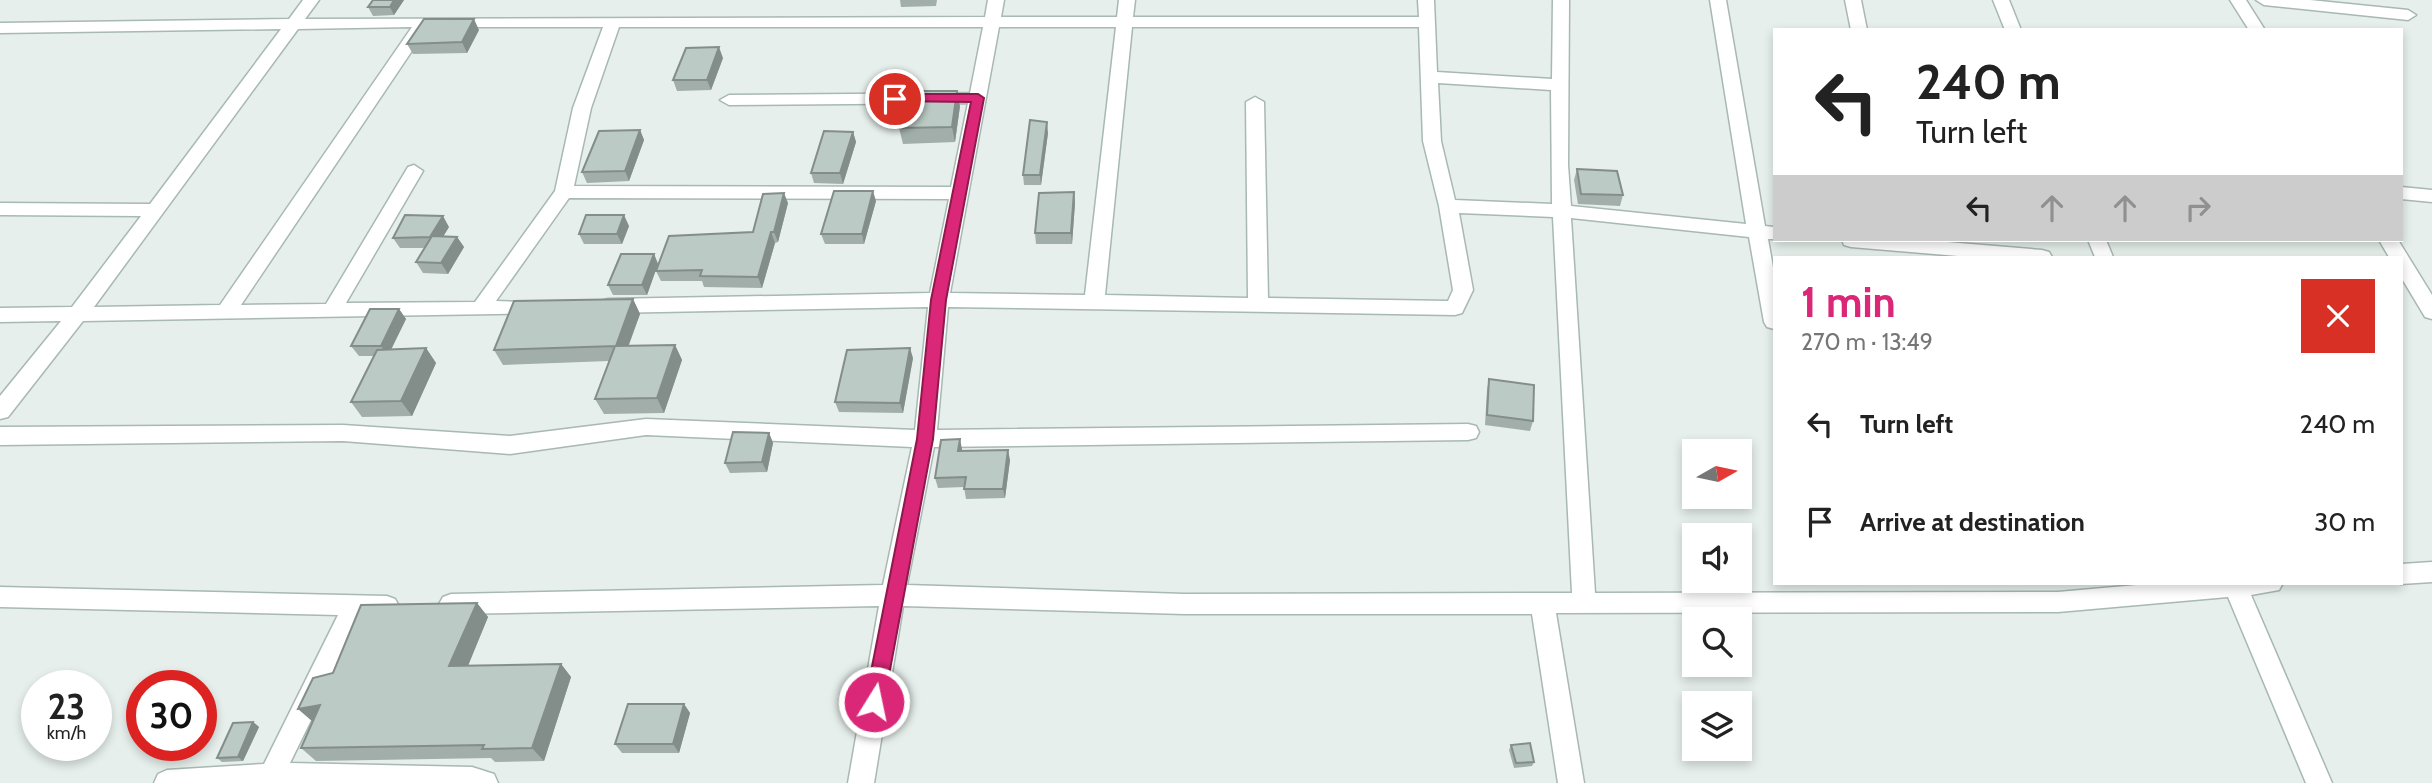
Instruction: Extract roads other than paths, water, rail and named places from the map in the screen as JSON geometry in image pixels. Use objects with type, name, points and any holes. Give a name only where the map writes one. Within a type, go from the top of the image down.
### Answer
[{"type":"street","points":[[0,411],[78,314],[311,0]]},
{"type":"street","points":[[1094,302],[1127,0]]},
{"type":"street","points":[[592,307],[939,300],[1455,308],[1463,290],[1448,206],[1432,141],[1426,0]]},
{"type":"street","points":[[1562,0],[1559,164],[1584,603]]},
{"type":"street","points":[[1718,0],[1766,232],[1773,311]]},
{"type":"street","points":[[1853,0],[1859,28]]},
{"type":"street","points":[[2001,0],[2012,28]]},
{"type":"street","points":[[2238,0],[2256,28]]},
{"type":"street","points":[[2264,0],[2408,15]]},
{"type":"street","points":[[861,783],[893,595],[925,439],[939,300],[995,10]]},
{"type":"street","points":[[0,45],[8,28],[613,22],[995,10],[1125,21],[1425,22]]},
{"type":"street","points":[[226,312],[423,22]]},
{"type":"street","points":[[480,309],[564,192],[582,108],[613,22]]},
{"type":"street","points":[[1428,77],[1560,85]]},
{"type":"street","points":[[729,100],[978,98]]},
{"type":"street","points":[[1255,102],[1258,303]]},
{"type":"street","points":[[332,311],[414,171]]},
{"type":"street","points":[[564,192],[960,193]]},
{"type":"street","points":[[2403,193],[2432,196]]},
{"type":"street","points":[[1448,206],[1561,211],[1766,232]]},
{"type":"street","points":[[0,209],[155,210]]},
{"type":"street","points":[[1870,242],[2029,256]]},
{"type":"street","points":[[2403,263],[2429,302]]},
{"type":"street","points":[[2403,296],[2429,302]]},
{"type":"street","points":[[0,315],[564,307]]},
{"type":"street","points":[[0,436],[343,433],[510,445],[646,427],[925,439],[1468,432]]},
{"type":"street","points":[[2403,574],[2432,572]]},
{"type":"street","points":[[0,597],[354,607],[893,595],[1184,604],[1584,603],[1825,593],[2054,592],[2212,585]]},
{"type":"street","points":[[2235,585],[2319,783]]},
{"type":"street","points":[[1542,603],[1571,783]]},
{"type":"street","points":[[278,775],[277,761],[354,607]]},
{"type":"street","points":[[167,783],[229,781],[278,775],[472,779],[485,783]]}]
